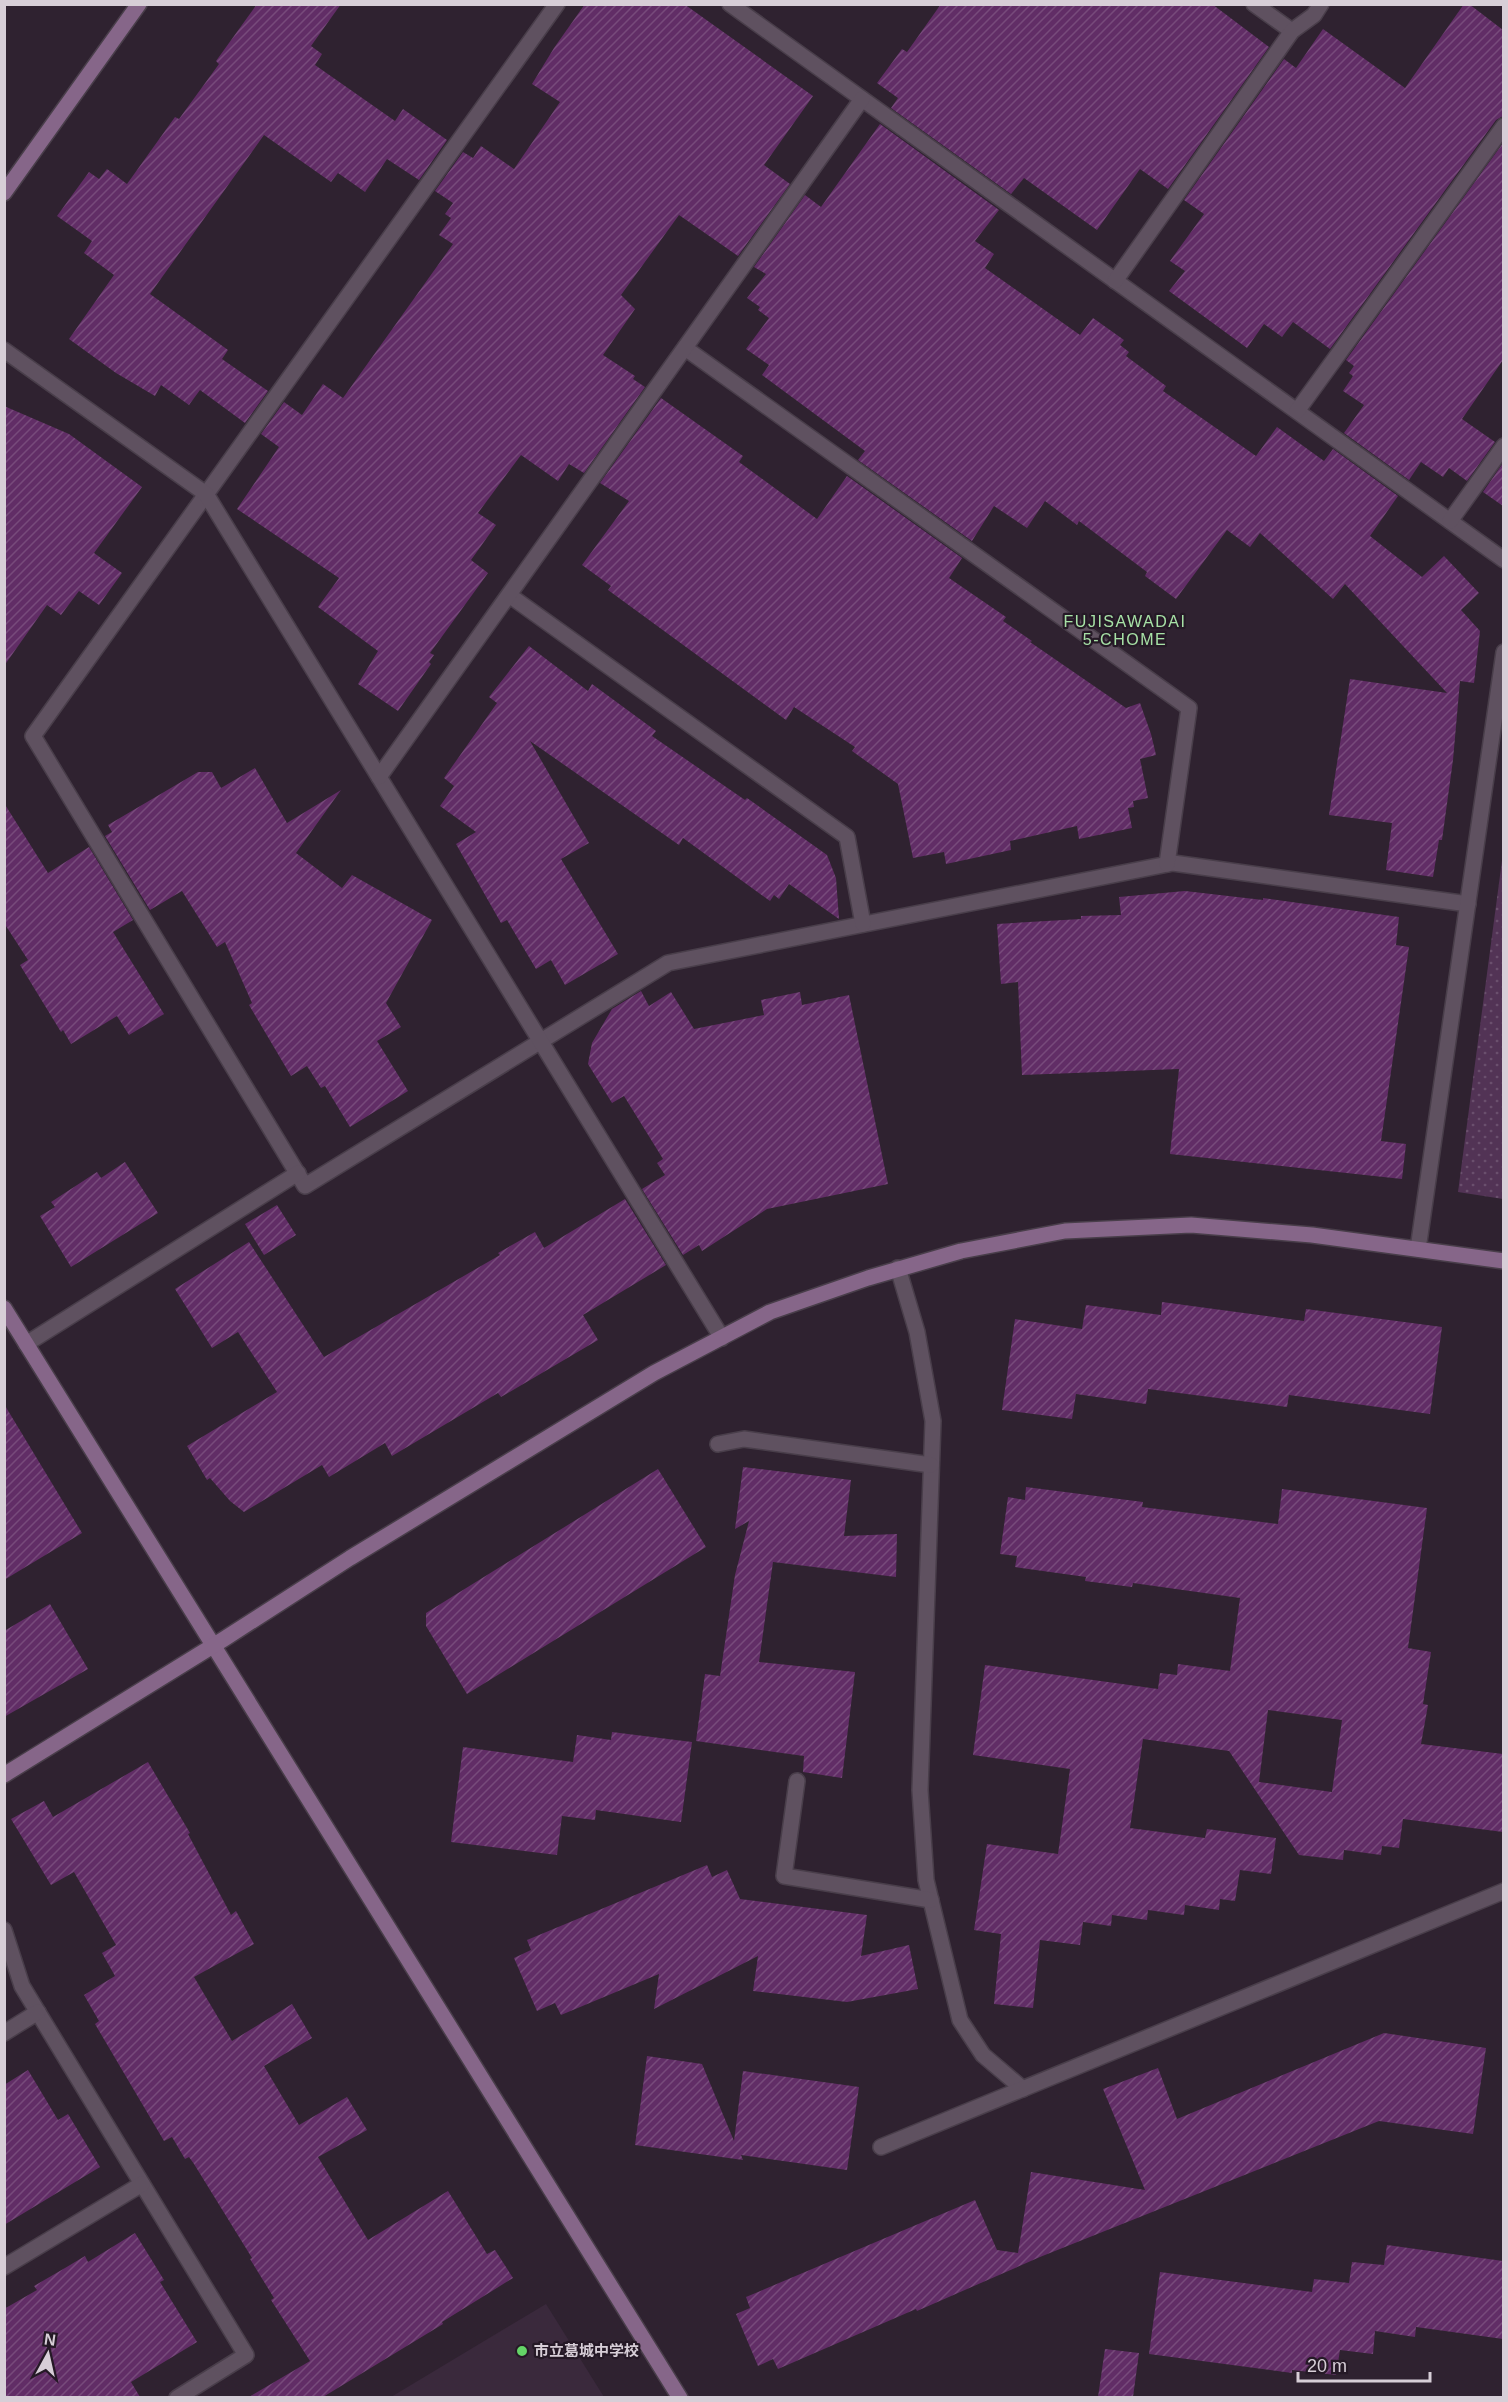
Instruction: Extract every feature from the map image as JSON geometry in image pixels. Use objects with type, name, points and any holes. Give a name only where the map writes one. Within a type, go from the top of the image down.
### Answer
[{"type":"street","points":[[4,193],[139,4]]},
{"type":"street","points":[[557,4],[33,736],[305,1186],[668,963],[1167,864],[1468,904]]},
{"type":"street","points":[[730,4],[1503,560]]},
{"type":"street","points":[[1254,4],[1292,31]]},
{"type":"street","points":[[1115,281],[1292,31],[1314,15],[1321,4]]},
{"type":"street","points":[[379,777],[862,99]]},
{"type":"street","points":[[1297,411],[1503,126]]},
{"type":"street","points":[[684,348],[1189,708],[1167,864]]},
{"type":"street","points":[[4,350],[206,494],[722,1338]]},
{"type":"street","points":[[1450,521],[1503,446]]},
{"type":"street","points":[[509,595],[848,837],[863,924]]},
{"type":"street","points":[[1418,1249],[1503,652]]},
{"type":"street","points":[[26,1344],[298,1173]]},
{"type":"street","points":[[4,1775],[350,1558],[644,1379],[770,1312],[898,1268],[961,1251],[1065,1232],[1191,1225],[1312,1235],[1503,1261]]},
{"type":"street","points":[[898,1268],[917,1332],[933,1421],[921,1790],[926,1880],[960,2020],[983,2055],[1023,2088]]},
{"type":"street","points":[[4,1308],[680,2397]]},
{"type":"street","points":[[718,1444],[744,1439],[931,1465]]},
{"type":"street","points":[[797,1781],[784,1876],[931,1900]]},
{"type":"street","points":[[881,2146],[1503,1892]]},
{"type":"street","points":[[4,1930],[22,1986],[246,2355],[177,2397]]},
{"type":"street","points":[[4,2033],[38,2012]]},
{"type":"street","points":[[4,2267],[142,2184]]},
{"type":"shaded area","points":[[1503,853],[1504,1199],[1458,1192]]},
{"type":"shaded area","name":"市立葛城中学校","points":[[546,2304],[604,2397],[391,2397]]},
{"type":"building","points":[[257,4],[341,4],[311,46],[322,54],[315,65],[395,121],[403,109],[447,140],[419,180],[387,159],[365,192],[338,173],[331,182],[264,135],[150,294],[228,350],[222,359],[268,391],[245,423],[200,390],[189,405],[161,385],[155,396],[116,373],[69,339],[114,275],[84,253],[92,241],[57,216],[89,172],[99,179],[107,169],[127,184],[175,117],[179,119],[219,64],[216,61]]},
{"type":"building","points":[[585,4],[684,4],[813,96],[764,165],[790,184],[738,256],[679,215],[621,295],[635,309],[603,355],[635,376],[633,379],[645,387],[584,473],[569,464],[558,481],[521,455],[478,513],[496,525],[471,560],[488,573],[430,653],[434,655],[429,662],[431,664],[398,711],[358,684],[378,651],[318,607],[339,578],[237,509],[279,447],[261,434],[284,402],[302,415],[323,384],[343,398],[453,244],[439,235],[451,218],[445,214],[453,203],[435,191],[463,152],[473,158],[481,146],[514,169],[560,102],[532,84]]},
{"type":"building","points":[[941,4],[1212,4],[1269,47],[1168,189],[1140,169],[1097,230],[1024,178],[1011,194],[891,108],[898,98],[877,83],[902,49],[907,52]]},
{"type":"building","points":[[1464,4],[1469,4],[1503,30],[1503,116],[1496,120],[1330,349],[1293,322],[1282,337],[1264,324],[1247,348],[1169,291],[1185,271],[1170,261],[1204,214],[1184,200],[1284,59],[1296,68],[1323,29],[1405,88]]},
{"type":"building","points":[[880,124],[999,210],[975,241],[994,254],[985,268],[1080,335],[1093,318],[1124,340],[1120,345],[1129,352],[1126,356],[1166,386],[1163,391],[1256,456],[1277,427],[1324,461],[1333,449],[1398,496],[1370,536],[1422,577],[1444,556],[1479,593],[1461,610],[1480,631],[1474,683],[1460,681],[1453,760],[1442,840],[1439,840],[1433,877],[1386,870],[1392,823],[1329,815],[1350,679],[1447,693],[1345,584],[1333,599],[1260,533],[1250,547],[1227,530],[1176,599],[1145,576],[1147,572],[1079,521],[1077,525],[1045,501],[1027,528],[994,506],[972,541],[858,460],[865,451],[762,375],[769,365],[746,349],[769,318],[758,310],[760,307],[747,298],[766,274],[754,267],[805,195],[821,207]]},
{"type":"building","points":[[1503,143],[1503,360],[1462,419],[1495,442],[1467,481],[1449,468],[1443,477],[1421,462],[1409,480],[1344,433],[1364,405],[1343,391],[1353,376],[1349,373],[1354,366],[1346,360]]},
{"type":"building","points":[[661,398],[743,456],[739,462],[817,519],[847,476],[962,558],[949,578],[1006,617],[1003,621],[1032,641],[1030,642],[1126,708],[1140,703],[1156,755],[1140,759],[1148,798],[1133,801],[1134,807],[1128,808],[1132,828],[1079,839],[1077,826],[1010,841],[1011,850],[946,864],[944,852],[913,858],[898,784],[852,751],[855,747],[794,707],[786,720],[608,590],[611,586],[582,565],[629,501],[600,483]]},
{"type":"building","points":[[4,406],[69,434],[142,487],[94,553],[122,573],[99,605],[79,591],[61,615],[47,605],[4,666]]},
{"type":"building","points":[[1503,463],[1503,506],[1483,492]]},
{"type":"building","points":[[529,646],[588,691],[592,684],[656,731],[652,736],[745,800],[747,798],[827,855],[836,878],[839,919],[789,884],[779,899],[774,895],[770,901],[683,838],[679,845],[530,741],[589,843],[561,859],[618,954],[565,985],[551,960],[536,969],[507,920],[501,923],[456,844],[476,832],[440,806],[454,786],[444,778],[497,703],[489,697]]},
{"type":"building","points":[[255,768],[287,823],[341,790],[296,853],[342,888],[352,875],[432,920],[386,1003],[401,1027],[377,1041],[408,1091],[350,1127],[325,1086],[321,1088],[307,1066],[291,1076],[249,1005],[252,1003],[225,942],[217,947],[182,891],[150,910],[105,836],[112,832],[108,825],[198,772],[212,772],[221,788]]},
{"type":"building","points":[[4,803],[48,873],[89,847],[133,920],[113,932],[164,1014],[129,1035],[117,1016],[71,1044],[63,1030],[61,1032],[20,965],[28,960],[4,923]]},
{"type":"building","points":[[1185,891],[1263,900],[1263,898],[1399,917],[1396,945],[1409,947],[1381,1141],[1406,1144],[1402,1179],[1170,1154],[1179,1069],[1022,1075],[1018,982],[1001,984],[997,924],[1081,919],[1081,916],[1121,915],[1119,897]]},
{"type":"building","points":[[641,991],[649,1006],[671,992],[694,1029],[764,1015],[761,1000],[800,992],[802,1005],[849,995],[888,1184],[767,1209],[702,1251],[699,1245],[683,1255],[642,1189],[665,1175],[657,1163],[663,1159],[624,1096],[612,1103],[588,1064],[592,1043],[612,1009]]},
{"type":"building","points":[[125,1162],[158,1213],[71,1267],[40,1216],[55,1207],[51,1202],[97,1172],[101,1178]]},
{"type":"building","points":[[625,1199],[666,1265],[583,1315],[598,1340],[501,1397],[498,1393],[392,1456],[385,1443],[329,1477],[322,1465],[244,1512],[230,1501],[210,1478],[207,1480],[187,1446],[277,1392],[238,1332],[212,1348],[175,1289],[249,1242],[324,1357],[500,1255],[498,1253],[535,1232],[544,1248]]},
{"type":"building","points":[[277,1205],[296,1235],[264,1255],[245,1224]]},
{"type":"building","points":[[1162,1302],[1304,1321],[1306,1309],[1442,1327],[1430,1414],[1289,1395],[1287,1407],[1148,1389],[1146,1404],[1076,1394],[1072,1419],[1002,1410],[1015,1319],[1082,1329],[1086,1305],[1161,1315]]},
{"type":"building","points":[[4,1404],[82,1533],[4,1580]]},
{"type":"building","points":[[743,1467],[851,1480],[844,1536],[897,1534],[896,1577],[773,1562],[759,1662],[855,1672],[842,1778],[803,1772],[804,1756],[696,1741],[705,1674],[720,1676],[735,1575],[749,1521],[735,1529]]},
{"type":"building","points":[[658,1469],[706,1547],[467,1694],[426,1626],[426,1613]]},
{"type":"building","points":[[1026,1487],[1143,1502],[1142,1507],[1278,1524],[1282,1489],[1427,1508],[1408,1648],[1431,1652],[1423,1704],[1428,1705],[1421,1744],[1503,1754],[1503,1832],[1403,1819],[1399,1848],[1382,1846],[1381,1855],[1344,1850],[1343,1860],[1299,1855],[1229,1751],[1143,1739],[1130,1828],[1205,1838],[1207,1829],[1276,1838],[1271,1874],[1240,1870],[1235,1901],[1220,1899],[1219,1910],[1185,1905],[1184,1915],[1148,1910],[1147,1920],[1112,1915],[1111,1926],[1083,1922],[1080,1945],[1040,1940],[1033,2008],[994,2004],[1001,1934],[974,1930],[987,1844],[1058,1854],[1070,1769],[973,1755],[985,1665],[1158,1689],[1160,1673],[1177,1675],[1178,1664],[1230,1671],[1240,1598],[1133,1583],[1132,1587],[1085,1581],[1086,1577],[1015,1567],[1017,1556],[1000,1554],[1008,1497],[1025,1500]],"holes":[[[1268,1710],[1342,1720],[1332,1792],[1259,1782]]]},
{"type":"building","points":[[50,1604],[88,1669],[4,1717],[4,1631]]},
{"type":"building","points":[[612,1732],[692,1742],[681,1822],[596,1810],[595,1820],[562,1816],[557,1855],[451,1842],[463,1747],[573,1762],[577,1735],[611,1740]]},
{"type":"building","points":[[148,1762],[190,1833],[188,1834],[231,1915],[236,1911],[254,1944],[194,1977],[232,2041],[292,2004],[312,2038],[264,2066],[299,2125],[347,2097],[367,2130],[318,2157],[368,2240],[448,2191],[487,2254],[495,2250],[513,2278],[442,2322],[443,2324],[323,2397],[249,2397],[310,2361],[271,2300],[274,2298],[250,2259],[252,2258],[194,2164],[189,2157],[185,2159],[172,2137],[164,2141],[95,2024],[99,2021],[84,1995],[115,1976],[102,1953],[116,1945],[74,1872],[51,1885],[11,1819],[44,1801],[53,1817]]},
{"type":"building","points":[[707,1865],[712,1877],[727,1870],[740,1899],[867,1915],[861,1956],[909,1945],[918,1989],[847,2002],[753,1991],[758,1956],[654,2009],[659,1974],[561,2015],[555,2003],[537,2011],[514,1958],[531,1950],[527,1940]]},
{"type":"building","points":[[1384,2033],[1486,2048],[1473,2134],[1379,2121],[1040,2257],[778,2369],[773,2359],[758,2366],[736,2314],[750,2308],[746,2297],[975,2200],[997,2250],[1018,2253],[1031,2172],[1145,2190],[1103,2089],[1158,2068],[1177,2119]]},
{"type":"building","points":[[647,2056],[702,2064],[734,2141],[743,2071],[859,2087],[847,2170],[741,2155],[743,2160],[635,2145]]},
{"type":"building","points":[[28,2070],[58,2120],[68,2114],[100,2167],[4,2225],[4,2085]]},
{"type":"building","points":[[135,2233],[164,2280],[160,2282],[197,2342],[131,2382],[140,2397],[4,2397],[4,2309],[37,2290],[34,2286],[85,2256],[88,2262]]},
{"type":"building","points":[[1387,2245],[1503,2261],[1503,2339],[1416,2327],[1415,2337],[1375,2331],[1373,2354],[1340,2350],[1336,2375],[1292,2370],[1292,2373],[1149,2354],[1160,2272],[1312,2292],[1314,2279],[1349,2283],[1352,2262],[1384,2265]]},
{"type":"building","points":[[1105,2349],[1139,2353],[1133,2397],[1098,2397]]},
{"type":"place","name":"市立葛城中学校","points":[[522,2351]]},
{"type":"district","name":"FUJISAWADAI 5-CHOME","points":[[1125,630]]}]
